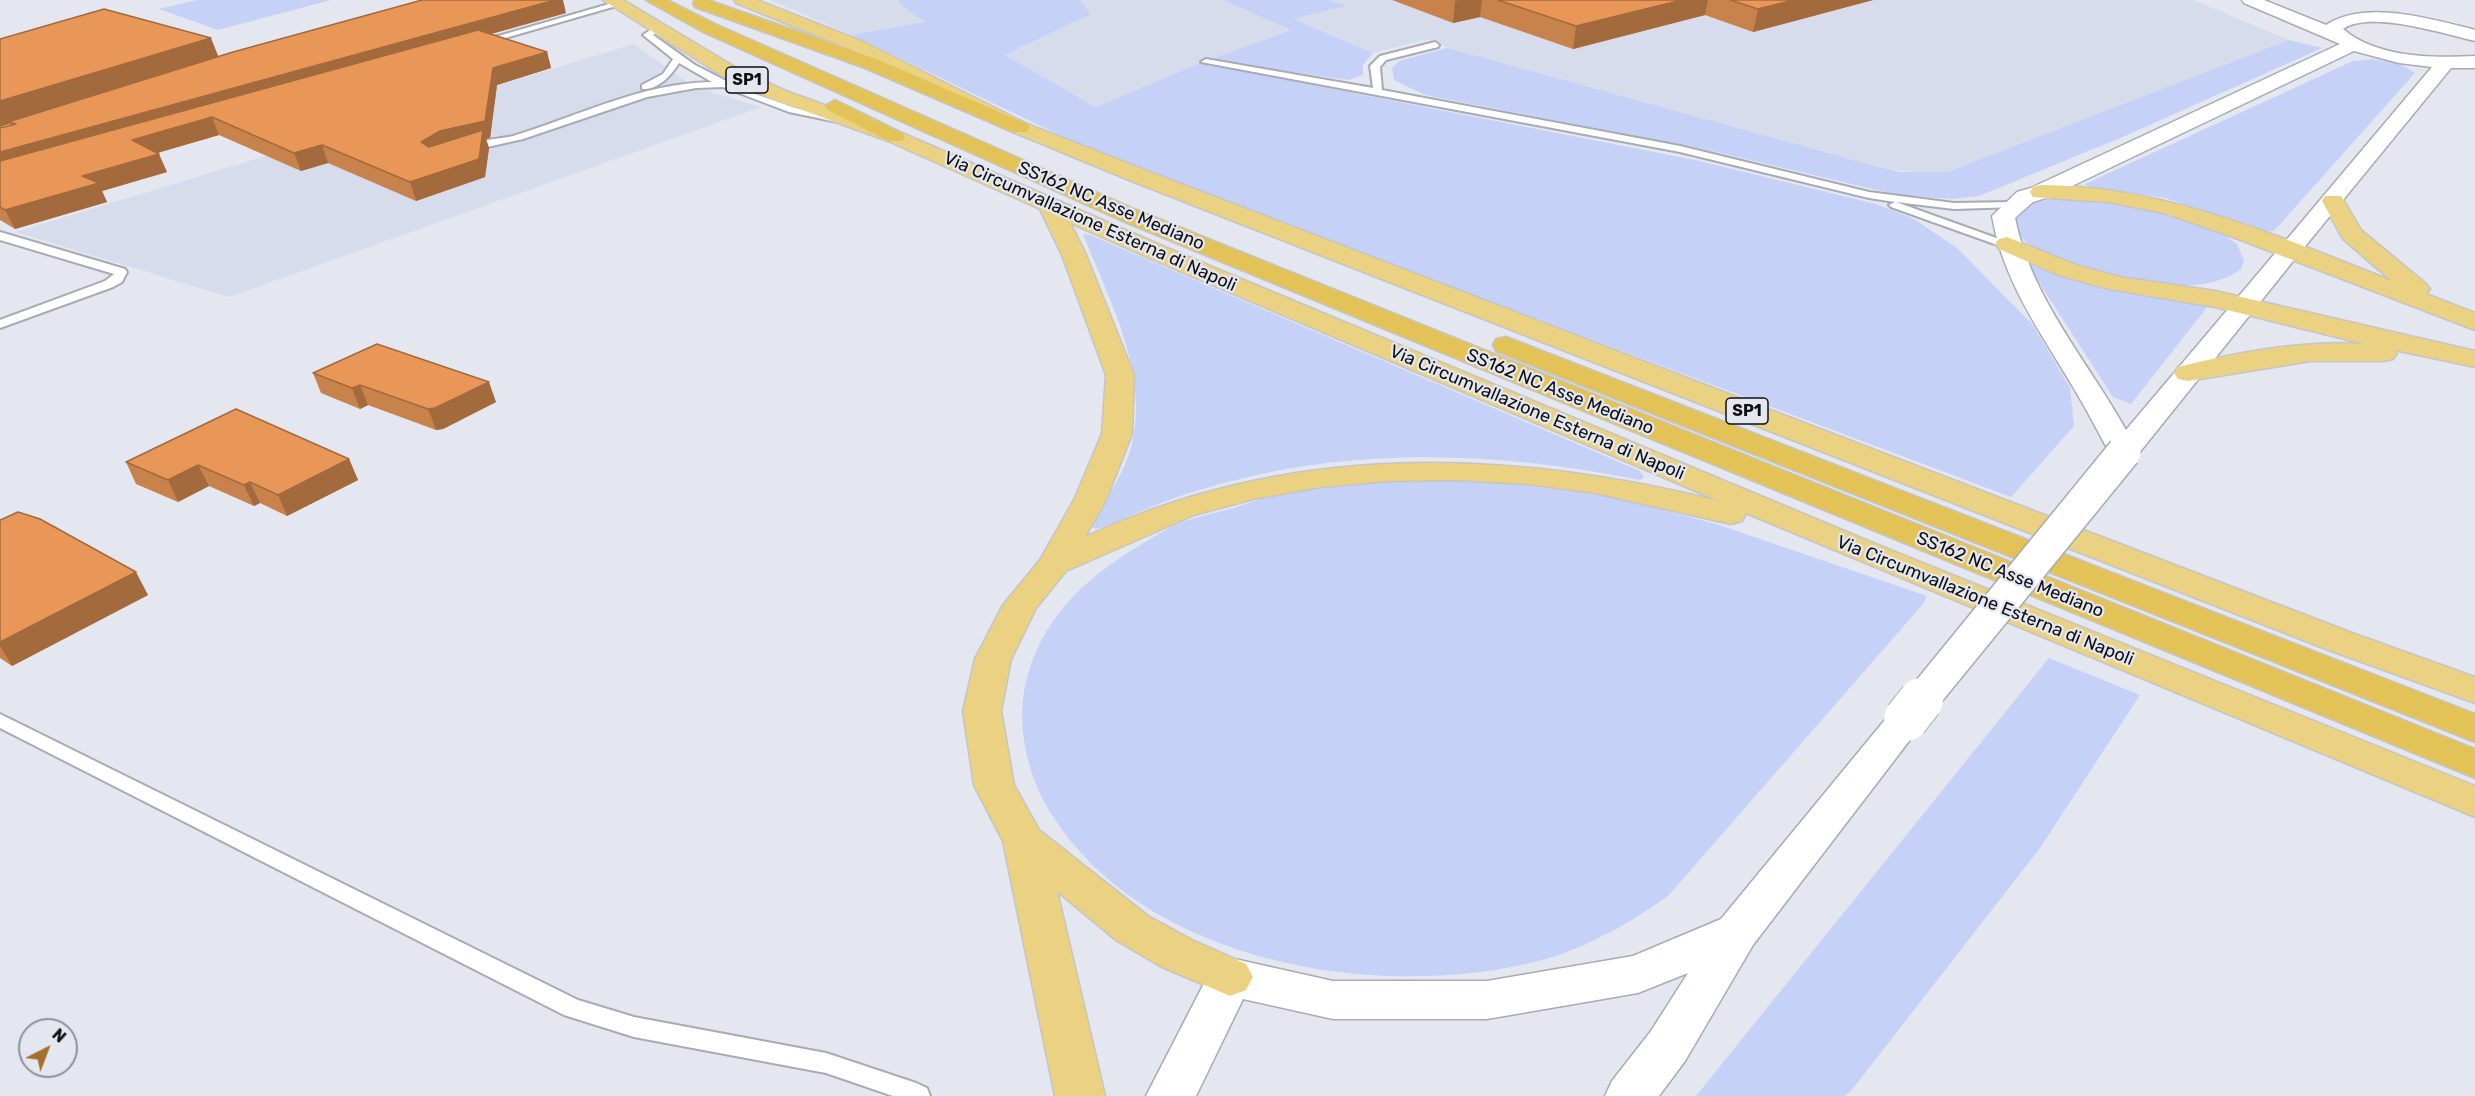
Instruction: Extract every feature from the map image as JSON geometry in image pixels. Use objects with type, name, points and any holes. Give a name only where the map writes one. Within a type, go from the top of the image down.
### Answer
[{"type":"highway","name":"SS162 NC Asse Mediano","points":[[654,0],[709,28],[1126,214],[2475,764]]},
{"type":"highway","name":"SS162 NC Asse Mediano","points":[[687,0],[1143,200],[2475,729]]},
{"type":"highway","points":[[694,0],[872,64],[1020,128]]},
{"type":"highway","points":[[709,28],[754,65],[895,137]]},
{"type":"main road","name":"SP1","points":[[742,0],[858,46],[1020,128],[2260,610],[2475,691]]},
{"type":"main road","name":"Via Circumvallazione Esterna di Napoli","points":[[615,2],[728,71],[779,95],[895,137],[1179,262],[1861,550],[2475,802]]},
{"type":"main road","points":[[2041,192],[2076,190],[2159,203],[2195,213],[2475,322]]},
{"type":"main road","points":[[2333,201],[2351,234],[2442,309]]},
{"type":"main road","points":[[1049,204],[1074,255],[1120,375],[1117,434],[1090,500],[1054,564],[1020,605],[993,659],[982,711],[994,785],[1024,841],[1080,1096]]},
{"type":"main road","points":[[2007,244],[2038,259],[2092,278],[2195,295],[2475,360]]},
{"type":"main road","points":[[2188,373],[2240,362],[2305,355],[2375,352],[2475,360]]},
{"type":"main road","points":[[1054,564],[1181,509],[1266,486],[1370,471],[1464,470],[1600,484],[1663,495],[1861,550]]},
{"type":"main road","points":[[1024,841],[1132,928],[1176,953],[1230,977]]},
{"type":"street","points":[[2250,0],[2346,40],[2396,56],[2446,62],[2475,62]]},
{"type":"street","points":[[2351,5],[2475,36]]},
{"type":"street","points":[[2346,40],[2332,29],[2336,24],[2348,20],[2366,19],[2415,22]]},
{"type":"street","points":[[2124,452],[2086,385],[2023,285],[2007,244],[2002,216],[2025,197],[2041,192],[2346,40]]},
{"type":"street","points":[[1630,1096],[1668,1047],[1737,932],[1906,719],[2188,373],[2446,62]]},
{"type":"street","points":[[1171,1096],[1230,977],[1333,1000],[1486,1000],[1638,974],[1737,932]]},
{"type":"lane","points":[[470,46],[615,2]]},
{"type":"lane","points":[[659,27],[647,35],[677,59],[722,85],[810,116],[855,123]]},
{"type":"lane","points":[[1378,94],[1375,66],[1383,58],[1435,45]]},
{"type":"lane","points":[[488,142],[496,135],[656,83],[666,76],[677,59]]},
{"type":"lane","points":[[1206,62],[1378,94],[1483,110],[1680,149],[1869,195],[2007,244]]},
{"type":"lane","points":[[455,153],[488,142],[516,138],[671,87],[698,84],[722,85]]},
{"type":"lane","points":[[1869,195],[1954,206],[2013,205]]},
{"type":"lane","points":[[0,236],[121,273],[118,279],[109,284],[0,324]]},
{"type":"lane","points":[[0,720],[572,1008],[634,1028],[826,1063],[854,1073],[893,1082],[918,1096]]},
{"type":"shaded area","points":[[197,0],[331,0],[218,30],[159,9]]},
{"type":"shaded area","points":[[770,0],[898,0],[902,6],[926,22],[873,31],[878,42],[852,35]]},
{"type":"shaded area","points":[[898,0],[1080,0],[1091,14],[1005,55],[1096,107],[1200,63],[1695,160],[1876,204],[1914,219],[1957,248],[2033,325],[2070,388],[2074,426],[2011,497],[1215,198],[1059,135],[852,35],[925,22],[902,6]]},
{"type":"shaded area","points":[[1080,0],[1223,0],[1292,30],[1200,63],[1097,107],[1005,55],[1091,14]]},
{"type":"shaded area","points":[[1223,0],[1330,0],[1346,6],[1293,19],[1373,53],[1363,65],[1363,75],[1348,80],[1209,60],[1291,30]]},
{"type":"shaded area","points":[[1330,0],[2193,0],[2289,40],[1947,172],[1925,174],[1879,167],[1461,53],[1427,39],[1373,53],[1292,19],[1345,6]]},
{"type":"shaded area","points":[[2289,40],[2322,48],[2125,136],[1979,196],[1953,199],[1898,195],[1712,151],[1425,95],[1394,80],[1392,68],[1399,61],[1447,48],[1879,167],[1901,172],[1947,172]]},
{"type":"shaded area","points":[[634,44],[694,87],[761,107],[229,297],[16,232]]},
{"type":"shaded area","points":[[2372,59],[2400,64],[2415,73],[2274,231],[2262,232],[2165,198],[2089,187],[2085,184],[2353,61]]},
{"type":"shaded area","points":[[2055,198],[2135,202],[2213,227],[2237,244],[2244,261],[2241,269],[2222,279],[2200,284],[2151,283],[2100,273],[2037,249],[2027,243],[2018,232],[2014,217],[2028,205]]},
{"type":"shaded area","points":[[1083,234],[1090,235],[1640,471],[1644,477],[1640,480],[1589,471],[1486,459],[1382,458],[1279,470],[1228,482],[1166,501],[1095,529],[1089,524],[1120,476],[1129,455],[1136,417],[1135,390],[1124,336]]},
{"type":"shaded area","points":[[2027,264],[2092,285],[2208,306],[2131,404],[2113,397]]},
{"type":"shaded area","points":[[1467,478],[1614,497],[1716,524],[1927,596],[1923,604],[1668,896],[1607,934],[1559,955],[1478,972],[1410,976],[1340,972],[1270,959],[1203,936],[1142,904],[1090,862],[1049,810],[1041,795],[1028,761],[1023,726],[1022,709],[1028,674],[1046,633],[1057,615],[1071,599],[1121,557],[1166,529],[1189,520],[1260,499],[1308,488],[1376,481]]},
{"type":"shaded area","points":[[2049,658],[2140,695],[2040,848],[1851,1091],[1845,1096],[1696,1096]]},
{"type":"building","points":[[422,0],[555,0],[0,152],[0,128],[16,124],[8,122],[233,52]]},
{"type":"building","points":[[1498,0],[1682,0],[1576,26]]},
{"type":"building","points":[[1730,0],[1794,0],[1758,9]]},
{"type":"building","points":[[104,9],[211,38],[0,101],[0,39]]},
{"type":"building","points":[[478,30],[547,52],[493,68],[485,121],[440,131],[421,142],[429,147],[483,130],[479,159],[410,182],[322,145],[294,153],[212,117],[132,140],[159,154],[82,176],[99,183],[5,210],[0,207],[0,161]]},
{"type":"building","points":[[377,344],[489,382],[435,408],[428,409],[360,385],[352,388],[313,373]]},
{"type":"building","points":[[236,409],[349,459],[278,495],[250,482],[244,485],[198,465],[168,480],[126,462]]},
{"type":"building","points":[[18,512],[40,519],[136,572],[0,642],[0,520]]}]
